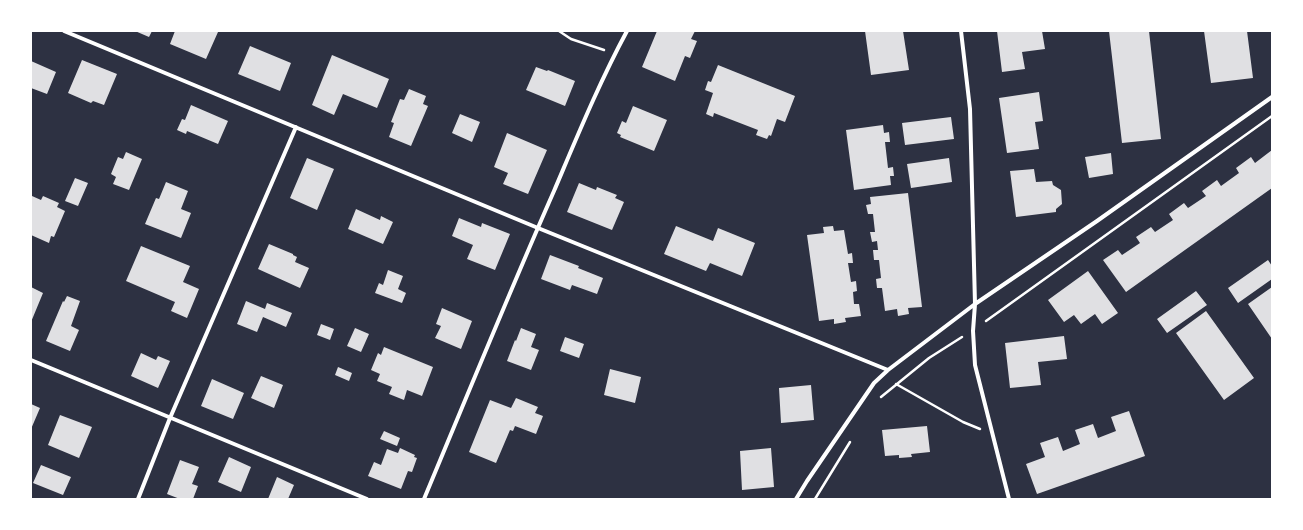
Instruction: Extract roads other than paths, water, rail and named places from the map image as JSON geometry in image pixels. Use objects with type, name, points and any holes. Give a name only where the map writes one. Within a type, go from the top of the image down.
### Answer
[{"type":"street","points":[[64,31],[538,228],[888,370]]},
{"type":"street","points":[[424,499],[538,228],[614,54],[627,31]]},
{"type":"street","points":[[961,31],[970,109],[975,304],[973,331],[975,365],[1009,499]]},
{"type":"street","points":[[796,499],[874,382],[888,370],[975,304],[1097,221],[1272,97]]},
{"type":"street","points":[[138,499],[170,418],[296,127]]},
{"type":"street","points":[[31,360],[367,499]]}]
